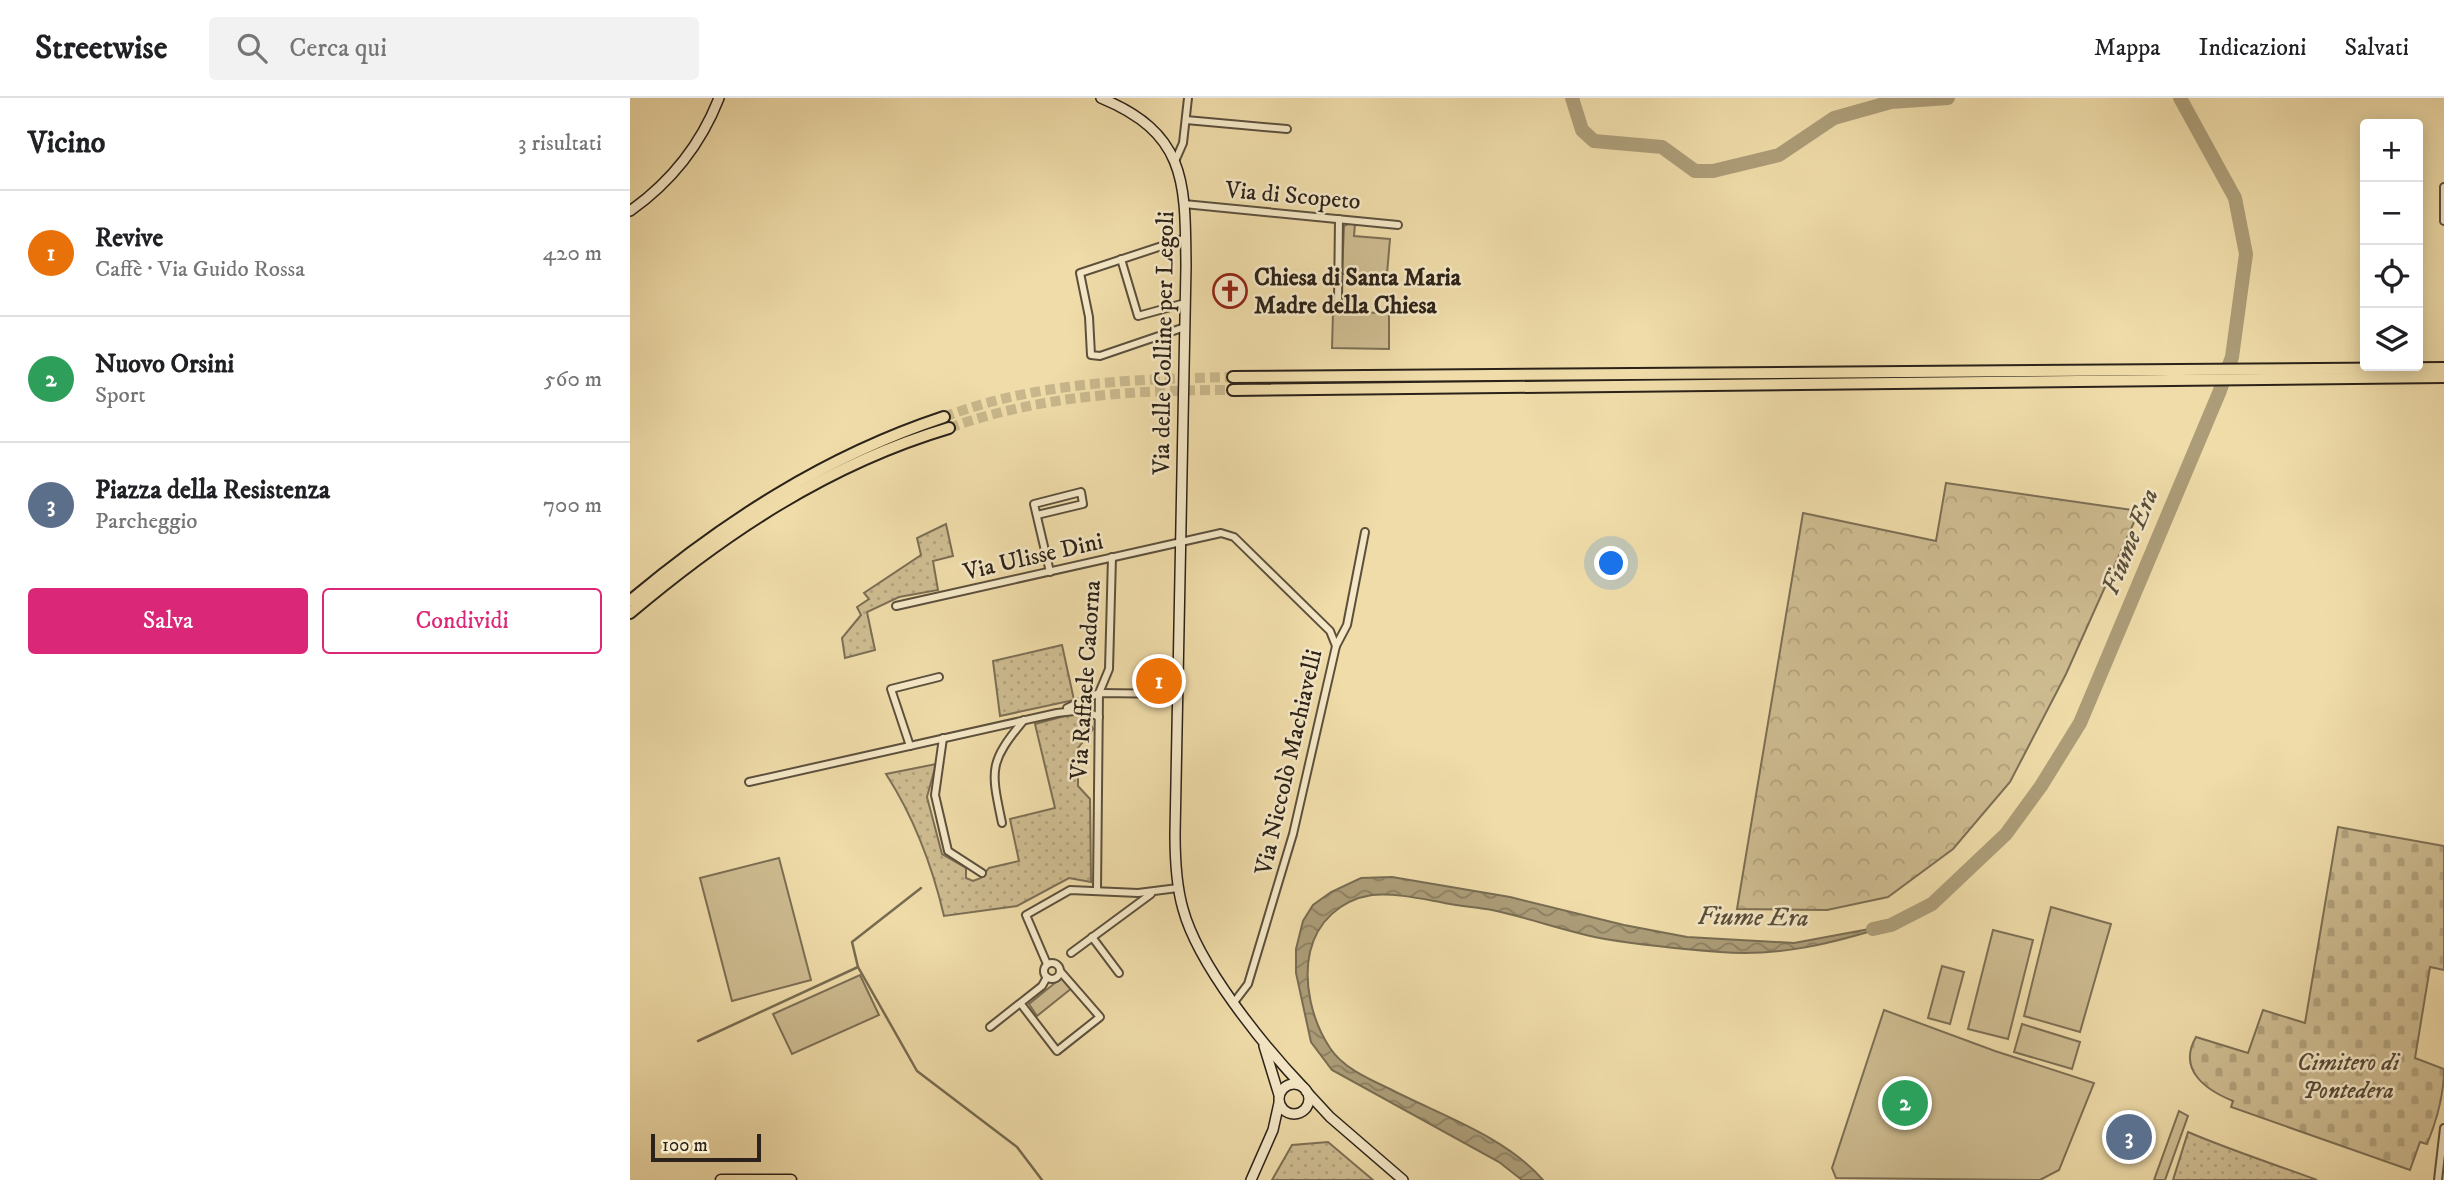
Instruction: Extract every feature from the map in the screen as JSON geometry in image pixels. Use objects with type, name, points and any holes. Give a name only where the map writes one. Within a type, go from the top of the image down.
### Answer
[{"type":"highway","points":[[1233,390],[2444,368]]},
{"type":"highway","points":[[1233,377],[2444,377]]},
{"type":"highway","points":[[630,601],[729,523],[788,486],[872,444],[946,422],[878,452],[771,507],[694,561],[630,613]]},
{"type":"main road","points":[[721,1180],[791,1180]]},
{"type":"street","points":[[630,211],[684,161],[704,131],[719,98]]},
{"type":"street","name":"Via delle Colline per Legoli","points":[[1101,98],[1148,125],[1166,142],[1176,159],[1184,204],[1185,327],[1175,834],[1178,888],[1186,918],[1202,953],[1235,1001]]},
{"type":"street","points":[[1176,159],[1186,120],[1188,98]]},
{"type":"street","points":[[1186,120],[1287,129]]},
{"type":"street","points":[[2444,187],[2444,221]]},
{"type":"street","name":"Via di Scopeto","points":[[1184,204],[1398,225]]},
{"type":"street","points":[[1338,302],[1339,219]]},
{"type":"street","points":[[1185,327],[1100,356],[1091,355],[1089,317],[1080,274],[1186,238]]},
{"type":"street","points":[[1121,259],[1138,316],[1185,303]]},
{"type":"street","points":[[1037,515],[1083,504],[1081,492],[1034,504],[1050,572]]},
{"type":"street","points":[[1336,646],[1347,625],[1365,532]]},
{"type":"street","name":"Via Niccolò Machiavelli","points":[[1180,543],[1214,533],[1234,537],[1330,631],[1336,646],[1293,834],[1270,918],[1248,984],[1235,1001]]},
{"type":"street","name":"Via Ulisse Dini","points":[[896,607],[1180,543]]},
{"type":"street","name":"Via Raffaele Cadorna","points":[[1097,891],[1099,694],[1109,668],[1112,557]]},
{"type":"street","points":[[910,746],[891,689],[939,677]]},
{"type":"street","points":[[1057,713],[1099,694],[1178,694]]},
{"type":"street","points":[[749,782],[1057,713],[1083,710],[1099,717]]},
{"type":"street","points":[[1002,823],[992,779],[1001,747],[1024,720]]},
{"type":"street","points":[[943,738],[936,795],[948,851],[982,873]]},
{"type":"street","points":[[1047,964],[1026,915],[1070,890],[1153,892],[1178,888]]},
{"type":"street","points":[[1071,953],[1153,892]]},
{"type":"street","points":[[1092,937],[1119,973]]},
{"type":"street","points":[[1021,1004],[1057,1051],[1100,1017],[1056,964],[1047,964]]},
{"type":"street","points":[[990,1027],[1042,986],[1047,977],[1044,969],[1047,964]]},
{"type":"street","points":[[1047,977],[1055,978],[1060,971]]},
{"type":"street","points":[[1235,1001],[1330,1117],[1403,1180]]},
{"type":"street","points":[[1258,1031],[1274,1069],[1279,1098],[1287,1112],[1330,1117]]},
{"type":"street","points":[[1251,1180],[1273,1130],[1279,1098],[1289,1085],[1305,1089]]},
{"type":"street","points":[[1273,1130],[1284,1119],[1299,1113],[1308,1105],[1305,1089]]},
{"type":"street","points":[[2438,1180],[2444,1128]]},
{"type":"green space","points":[[1355,224],[1354,236],[1390,239],[1387,274],[1342,274],[1344,226]]},
{"type":"green space","points":[[1333,312],[1389,313],[1389,349],[1332,348]]},
{"type":"green space","points":[[1946,483],[2139,511],[2066,674],[2010,782],[1953,849],[1888,897],[1827,910],[1737,909],[1803,513],[1936,541]]},
{"type":"green space","points":[[946,524],[953,556],[933,561],[938,590],[899,597],[867,612],[875,650],[845,658],[842,638],[861,615],[857,607],[869,599],[864,593],[921,555],[917,538]]},
{"type":"green space","points":[[1062,645],[1074,700],[1000,716],[993,661]]},
{"type":"green space","points":[[1076,713],[1088,717],[1093,729],[1078,748],[1078,786],[1090,799],[1091,882],[1069,878],[1017,906],[944,916],[921,843],[906,808],[886,774],[936,764],[927,797],[942,854],[966,868],[966,878],[973,881],[981,878],[989,868],[1019,861],[1010,819],[1055,808],[1035,724]]},
{"type":"green space","name":"Cimitero di Pontedera","points":[[2338,827],[2444,846],[2444,970],[2430,967],[2415,1058],[2444,1069],[2443,1088],[2437,1117],[2427,1144],[2420,1142],[2410,1170],[2231,1107],[2233,1101],[2204,1085],[2192,1069],[2191,1049],[2196,1037],[2248,1053],[2263,1010],[2305,1023]]},
{"type":"green space","points":[[779,858],[811,980],[732,1001],[700,878]]},
{"type":"green space","points":[[2051,907],[2111,924],[2080,1032],[2024,1016]]},
{"type":"green space","points":[[1993,930],[2033,940],[2008,1039],[1968,1029]]},
{"type":"green space","points":[[1942,966],[1964,972],[1950,1024],[1928,1018]]},
{"type":"green space","points":[[860,975],[879,1015],[792,1054],[773,1014]]},
{"type":"green space","points":[[1061,978],[1072,988],[1037,1016],[1029,1004]]},
{"type":"green space","points":[[1884,1010],[1995,1051],[2094,1083],[2059,1170],[2040,1180],[1836,1178],[1832,1168]]},
{"type":"green space","points":[[2022,1024],[2080,1042],[2072,1069],[2014,1052]]},
{"type":"green space","points":[[2179,1111],[2188,1116],[2165,1180],[2154,1180]]},
{"type":"green space","points":[[2188,1132],[2236,1151],[2317,1180],[2173,1180]]},
{"type":"green space","points":[[1328,1142],[1373,1180],[1272,1180],[1292,1145]]},
{"type":"water","points":[[1392,877],[1510,897],[1624,925],[1687,937],[1794,943],[1891,925],[1807,947],[1742,953],[1605,939],[1492,910],[1406,896],[1372,895],[1340,907],[1318,931],[1308,964],[1314,1014],[1330,1048],[1349,1067],[1365,1077],[1491,1139],[1528,1165],[1543,1180],[1522,1180],[1499,1162],[1332,1070],[1311,1042],[1296,973],[1296,949],[1303,921],[1313,905],[1331,892],[1361,878]]},
{"type":"waterway","name":"Fiume Era","points":[[1572,98],[1582,130],[1594,141],[1662,147],[1695,171],[1713,171],[1779,155],[1834,118],[1891,102],[1948,98]]},
{"type":"waterway","name":"Fiume Era","points":[[1873,929],[1891,925],[1932,904],[2006,834],[2041,786],[2080,723],[2219,393],[2232,357],[2246,254],[2235,198],[2180,98]]},
{"type":"waterway","points":[[858,967],[852,942],[921,888]]},
{"type":"waterway","points":[[698,1041],[858,967],[917,1071],[1017,1147],[1042,1180]]},
{"type":"tunnel","points":[[944,417],[979,405],[1050,389],[1123,381],[1233,377]]},
{"type":"tunnel","points":[[949,428],[983,417],[1054,401],[1125,393],[1233,390]]},
{"type":"place","name":"Chiesa di Santa Maria Madre della Chiesa","points":[[1230,291]]},
{"type":"place","name":"Revive","points":[[1159,681]]},
{"type":"place","name":"Nuovo Orsini","points":[[1905,1103]]},
{"type":"place","name":"Piazza della Resistenza","points":[[2129,1137]]}]
